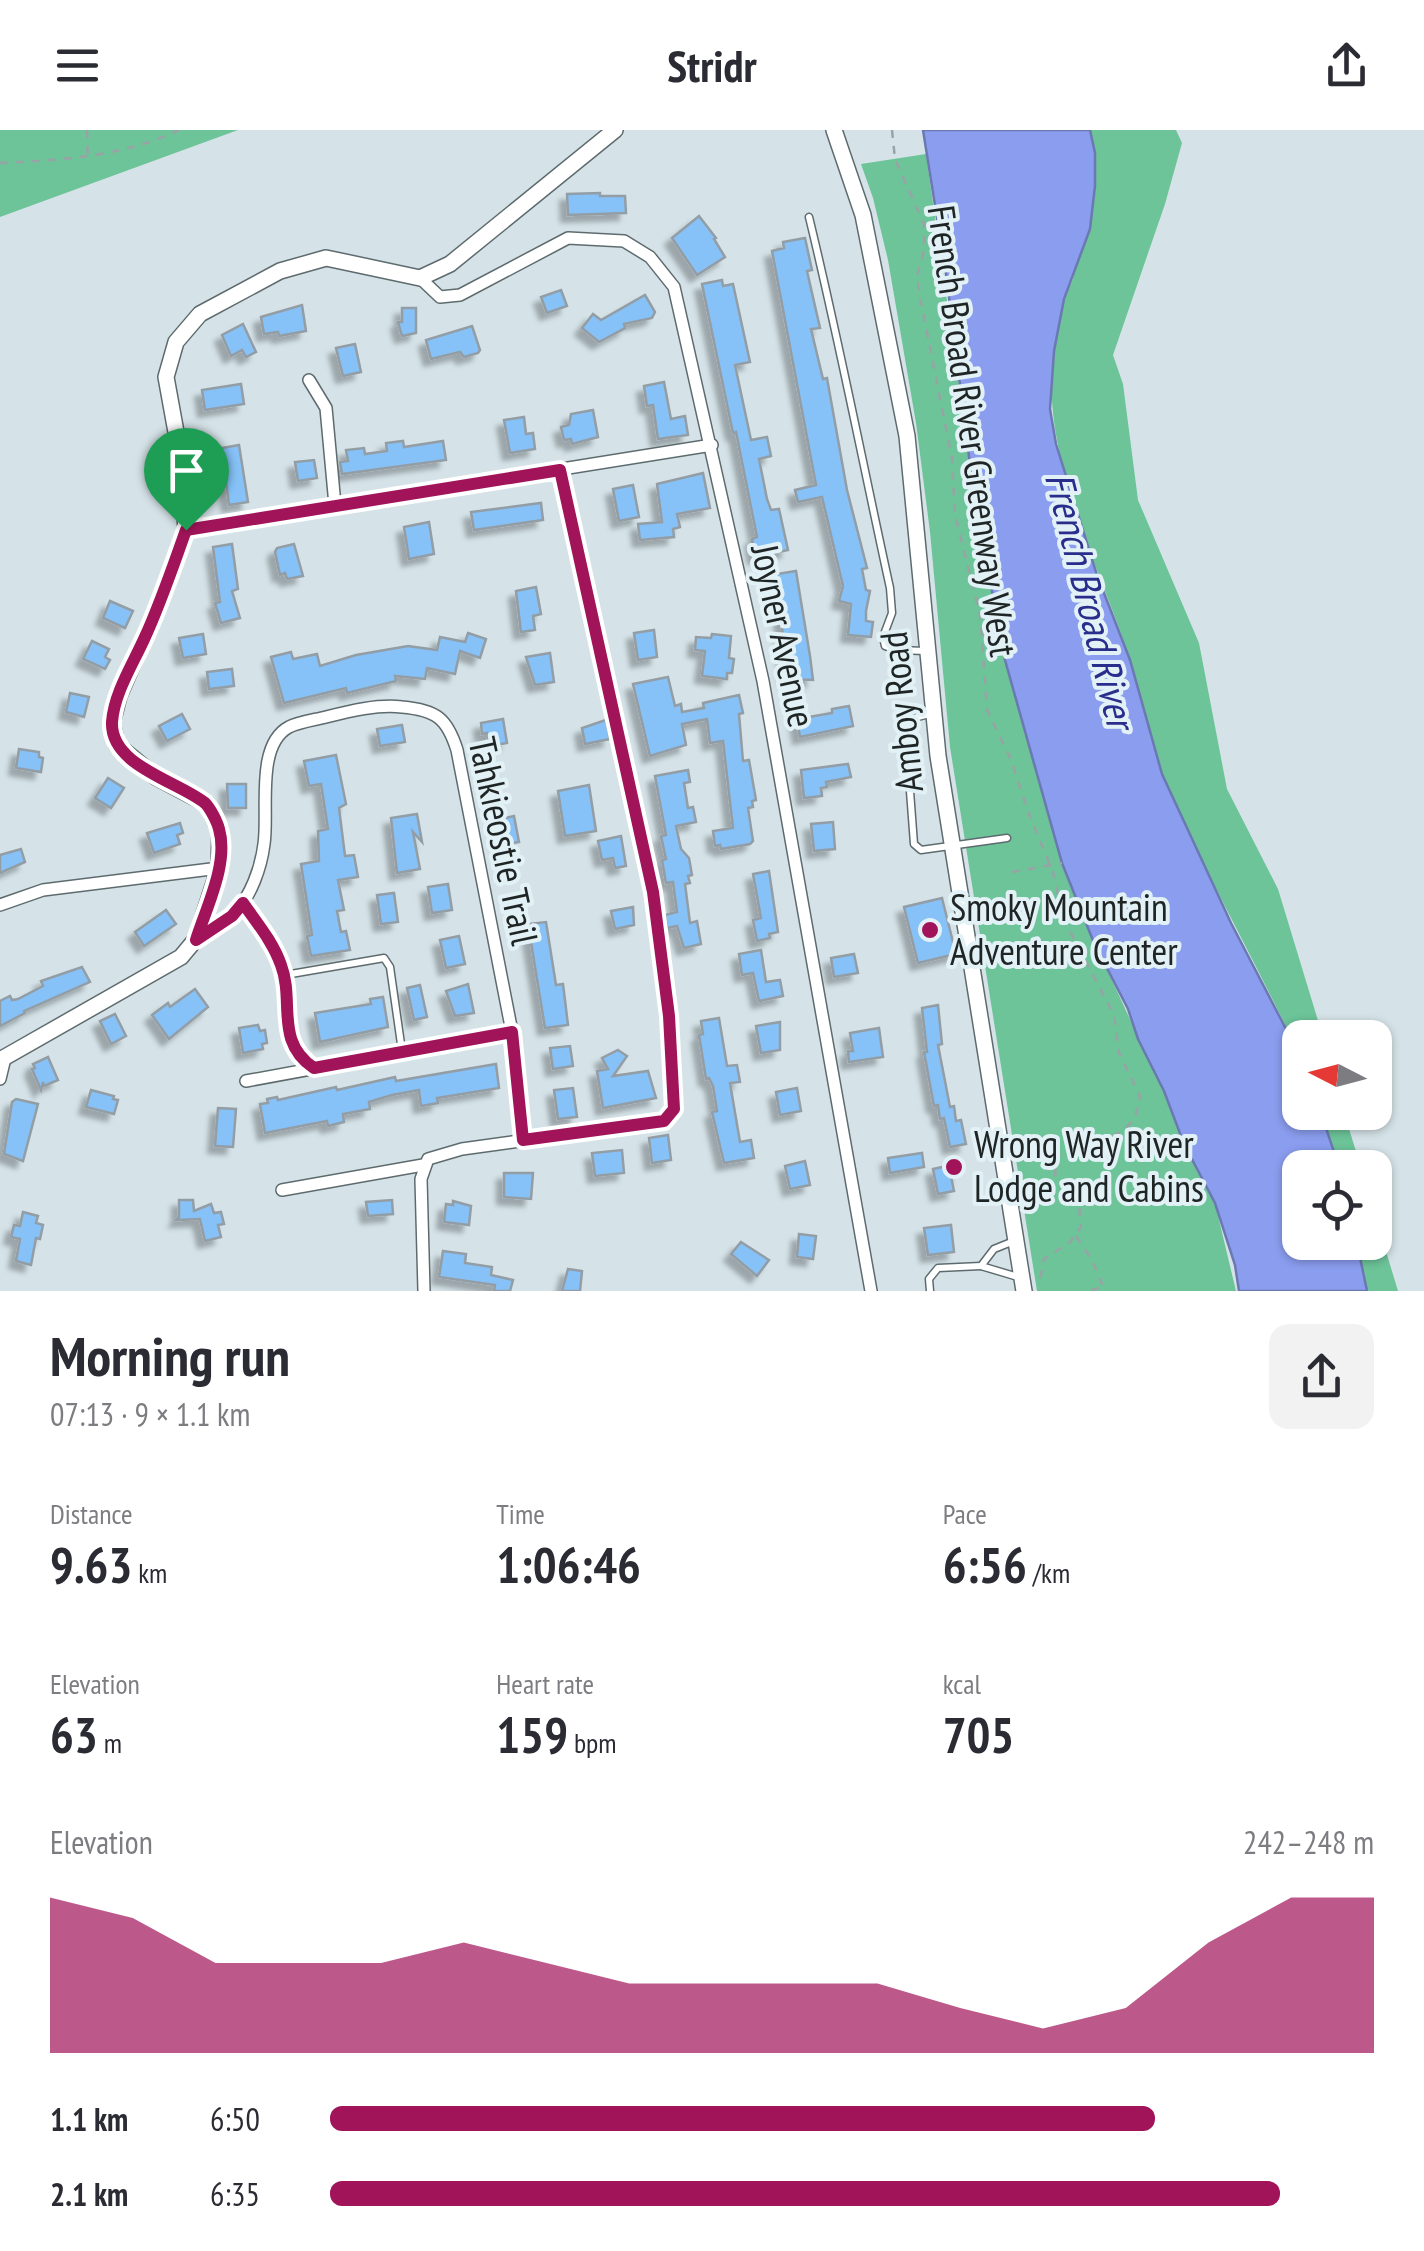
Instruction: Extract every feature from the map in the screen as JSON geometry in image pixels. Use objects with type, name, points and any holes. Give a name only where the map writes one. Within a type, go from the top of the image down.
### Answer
[{"type":"street","points":[[0,1078],[2,1059],[181,957],[196,940],[219,868],[220,831],[207,804],[156,777],[129,756],[117,745],[112,723],[119,696],[186,530],[180,454],[166,377],[176,342],[200,314],[280,271],[326,258],[420,278],[450,264],[615,130]]},
{"type":"street","name":"Amboy Road","points":[[834,130],[863,214],[900,392],[913,485],[933,713],[951,846],[1023,1284]]},
{"type":"street","name":"Joyner Avenue","points":[[420,278],[440,297],[460,295],[568,238],[624,241],[650,257],[674,287],[763,682],[871,1291]]},
{"type":"street","points":[[309,380],[326,408],[335,505]]},
{"type":"street","points":[[186,530],[712,445]]},
{"type":"street","points":[[282,1190],[423,1165],[437,1154],[462,1148],[664,1121],[674,1109],[669,1016],[653,892],[560,470]]},
{"type":"street","name":"Tahkieostie Trail","points":[[196,940],[232,916],[259,871],[265,842],[269,756],[276,739],[287,728],[348,712],[394,706],[422,709],[438,716],[450,728],[458,750],[512,1032],[523,1140]]},
{"type":"street","points":[[0,905],[43,890],[219,868]]},
{"type":"street","points":[[243,903],[268,938],[284,976],[294,1050],[314,1068]]},
{"type":"street","points":[[246,1081],[512,1032]]},
{"type":"street","points":[[423,1165],[424,1291]]},
{"type":"lane","points":[[809,217],[890,588],[892,613],[883,637],[885,646],[927,651]]},
{"type":"lane","points":[[933,713],[905,725],[910,748],[906,764],[914,844],[920,850],[1007,838]]},
{"type":"lane","points":[[284,976],[384,958],[390,968],[402,1053]]},
{"type":"lane","points":[[980,1266],[994,1249],[1016,1240]]},
{"type":"lane","points":[[930,1291],[929,1279],[938,1268],[980,1266],[1023,1284]]},
{"type":"path","points":[[87,130],[88,157]]},
{"type":"path","points":[[0,163],[88,157],[140,146],[179,130]]},
{"type":"path","name":"French Broad River Greenway West","points":[[892,130],[896,158],[924,224],[924,251],[917,276],[919,292],[949,440],[955,516],[980,615],[985,702],[1051,865],[1063,918],[1114,1015],[1119,1053],[1140,1096],[1130,1125],[1112,1137],[1067,1148],[1057,1158],[1057,1179],[1081,1210],[1076,1236]]},
{"type":"path","points":[[1012,872],[1062,863]]},
{"type":"path","points":[[1040,1291],[1044,1259],[1076,1236],[1104,1289],[1091,1290]]},
{"type":"green space","points":[[0,130],[238,130],[0,217]]},
{"type":"green space","points":[[1090,130],[1176,130],[1182,143],[1165,204],[1113,355],[1123,384],[1138,500],[1199,643],[1227,789],[1278,889],[1318,1020],[1282,1020],[1196,847],[1153,747],[1130,659],[1078,519],[1054,424],[1051,376],[1057,327],[1073,279]]},
{"type":"green space","points":[[926,154],[969,454],[1005,660],[1098,950],[1215,1203],[1236,1291],[1037,1291],[950,747],[916,423],[888,260],[861,164]]},
{"type":"green space","points":[[1327,1130],[1349,1130],[1356,1150],[1333,1150]]},
{"type":"green space","points":[[1361,1260],[1389,1260],[1398,1291],[1367,1291]]},
{"type":"water","name":"French Broad River","points":[[923,130],[1090,130],[1095,186],[1090,229],[1064,299],[1054,351],[1050,409],[1056,444],[1097,575],[1130,660],[1162,774],[1282,1021],[1282,1130],[1327,1130],[1333,1150],[1282,1150],[1282,1260],[1361,1260],[1367,1291],[1239,1291],[1215,1203],[1184,1144],[1128,1009],[1094,943],[1062,863],[1005,660],[974,496]]},
{"type":"building","points":[[567,194],[625,196],[626,213],[568,215]]},
{"type":"building","points":[[699,216],[725,257],[697,275],[672,238]]},
{"type":"building","points":[[805,238],[812,270],[807,271],[820,328],[811,329],[823,379],[827,378],[847,490],[867,568],[862,569],[866,590],[870,591],[866,621],[873,622],[871,637],[848,635],[851,604],[839,601],[843,586],[822,497],[798,502],[795,490],[816,485],[772,251],[784,248],[783,242]]},
{"type":"building","points":[[722,280],[723,286],[733,284],[750,362],[735,365],[751,440],[767,437],[771,456],[759,459],[767,499],[771,510],[779,509],[788,550],[755,557],[752,539],[757,537],[702,284]]},
{"type":"building","points":[[561,290],[567,306],[547,313],[541,297]]},
{"type":"building","points":[[645,295],[655,312],[652,318],[624,324],[625,328],[599,342],[582,328],[593,314],[601,320]]},
{"type":"building","points":[[302,305],[306,331],[279,336],[278,332],[264,334],[261,317]]},
{"type":"building","points":[[402,308],[416,308],[416,333],[402,336],[398,322],[402,322]]},
{"type":"building","points":[[243,324],[256,352],[246,357],[242,350],[231,356],[222,335]]},
{"type":"building","points":[[472,326],[478,353],[464,357],[460,352],[431,359],[426,340]]},
{"type":"building","points":[[355,344],[361,372],[343,376],[336,348]]},
{"type":"building","points":[[664,382],[671,419],[685,416],[688,435],[658,439],[653,405],[647,406],[644,386]]},
{"type":"building","points":[[241,384],[244,404],[205,410],[202,390]]},
{"type":"building","points":[[593,410],[598,437],[572,444],[571,439],[564,440],[561,427],[569,425],[571,414]]},
{"type":"building","points":[[524,417],[526,434],[533,433],[535,449],[510,453],[504,420]]},
{"type":"building","points":[[403,441],[404,447],[443,441],[446,460],[342,474],[340,462],[348,461],[346,450],[364,448],[365,454],[387,451],[386,443]]},
{"type":"building","points":[[239,445],[248,502],[229,505],[222,448]]},
{"type":"building","points":[[314,460],[317,478],[298,481],[295,462]]},
{"type":"building","points":[[703,473],[710,508],[677,514],[680,527],[673,529],[674,537],[640,540],[638,524],[662,522],[657,484]]},
{"type":"building","points":[[633,485],[639,517],[619,521],[613,489]]},
{"type":"building","points":[[541,503],[543,520],[474,530],[471,512]]},
{"type":"building","points":[[429,522],[434,554],[409,559],[404,527]]},
{"type":"building","points":[[232,544],[238,589],[232,591],[240,618],[221,623],[215,603],[220,602],[213,547]]},
{"type":"building","points":[[294,544],[303,576],[287,579],[285,573],[280,575],[275,552]]},
{"type":"building","points":[[796,571],[813,680],[787,679],[777,574]]},
{"type":"building","points":[[536,587],[541,614],[533,616],[535,630],[521,632],[516,591]]},
{"type":"building","points":[[110,601],[133,611],[125,628],[103,618]]},
{"type":"building","points":[[654,630],[657,657],[638,660],[634,633]]},
{"type":"building","points":[[468,633],[486,639],[480,658],[460,651],[455,674],[427,668],[425,679],[395,676],[396,681],[347,693],[346,688],[284,703],[271,657],[291,652],[293,659],[317,654],[320,666],[408,646],[437,650],[440,637],[465,642]]},
{"type":"building","points":[[203,634],[206,654],[183,658],[179,638]]},
{"type":"building","points":[[712,634],[731,636],[729,658],[734,659],[727,679],[702,676],[705,651],[695,650],[696,637],[711,638]]},
{"type":"building","points":[[92,641],[109,649],[105,657],[110,660],[105,669],[83,659]]},
{"type":"building","points":[[550,653],[554,682],[535,685],[526,657]]},
{"type":"building","points":[[232,669],[234,686],[209,689],[207,672]]},
{"type":"building","points":[[668,677],[675,706],[681,704],[682,712],[739,695],[743,761],[749,760],[756,800],[748,808],[753,841],[750,844],[721,849],[720,845],[715,846],[713,831],[733,828],[723,741],[710,743],[707,719],[682,724],[686,745],[650,756],[633,684]]},
{"type":"building","points":[[70,693],[89,697],[84,717],[66,712]]},
{"type":"building","points":[[849,706],[853,726],[800,737],[797,719]]},
{"type":"building","points":[[182,714],[190,729],[167,741],[159,726]]},
{"type":"building","points":[[503,719],[507,743],[489,746],[481,723]]},
{"type":"building","points":[[606,720],[610,739],[585,744],[582,728]]},
{"type":"building","points":[[402,725],[405,742],[380,746],[377,729]]},
{"type":"building","points":[[19,749],[39,752],[43,758],[41,772],[16,768]]},
{"type":"building","points":[[336,755],[346,804],[339,808],[345,856],[354,855],[358,877],[338,880],[344,910],[337,911],[350,950],[311,956],[307,936],[312,935],[301,864],[319,861],[318,831],[328,829],[321,784],[309,786],[304,761]]},
{"type":"building","points":[[848,764],[851,777],[826,782],[827,787],[821,788],[822,796],[804,798],[801,770]]},
{"type":"building","points":[[688,770],[690,782],[684,783],[688,808],[693,807],[696,822],[676,826],[692,875],[688,876],[690,883],[685,884],[690,923],[697,921],[701,944],[684,948],[677,926],[667,928],[665,915],[677,912],[673,882],[666,883],[662,860],[666,859],[661,836],[666,835],[655,776]]},
{"type":"building","points":[[108,778],[124,788],[111,808],[95,798]]},
{"type":"building","points":[[227,784],[246,784],[246,808],[228,808]]},
{"type":"building","points":[[589,785],[596,831],[565,836],[558,791]]},
{"type":"building","points":[[417,814],[422,842],[413,832],[420,869],[397,873],[391,818]]},
{"type":"building","points":[[514,816],[519,842],[501,845],[496,820]]},
{"type":"building","points":[[833,822],[835,849],[814,851],[811,824]]},
{"type":"building","points":[[180,823],[180,844],[154,853],[147,833]]},
{"type":"building","points":[[621,836],[626,866],[615,868],[613,858],[602,860],[598,841]]},
{"type":"building","points":[[21,849],[25,862],[0,873],[0,855]]},
{"type":"building","points":[[769,871],[778,932],[757,941],[753,920],[761,918],[753,874]]},
{"type":"building","points":[[448,884],[452,910],[432,913],[428,887]]},
{"type":"building","points":[[394,893],[398,922],[381,924],[377,895]]},
{"type":"building","name":"Smoky Mountain Adventure Center","points":[[942,898],[956,954],[918,963],[904,907]]},
{"type":"building","points":[[633,907],[634,925],[615,929],[611,911]]},
{"type":"building","points":[[166,910],[176,924],[144,946],[135,932]]},
{"type":"building","points":[[546,922],[556,985],[563,984],[568,1025],[545,1028],[528,924]]},
{"type":"building","points":[[459,936],[465,964],[446,968],[440,940]]},
{"type":"building","points":[[761,950],[766,982],[780,980],[783,996],[759,1001],[753,973],[742,975],[739,954]]},
{"type":"building","points":[[854,954],[858,973],[834,977],[831,958]]},
{"type":"building","points":[[82,967],[90,982],[0,1026],[0,1001],[10,996],[12,1000],[18,999],[43,986],[41,981]]},
{"type":"building","points":[[468,984],[474,1013],[455,1016],[446,991]]},
{"type":"building","points":[[420,985],[427,1017],[414,1020],[407,988]]},
{"type":"building","points":[[195,989],[208,1007],[169,1039],[152,1015]]},
{"type":"building","points":[[383,997],[388,1027],[320,1042],[315,1013],[371,1004],[370,999]]},
{"type":"building","points":[[938,1005],[942,1044],[938,1045],[950,1107],[954,1106],[956,1121],[961,1120],[966,1144],[950,1147],[944,1118],[940,1119],[938,1105],[934,1106],[924,1052],[922,1008]]},
{"type":"building","points":[[115,1014],[126,1036],[111,1044],[100,1021]]},
{"type":"building","points":[[719,1018],[727,1066],[737,1065],[740,1082],[730,1083],[740,1142],[751,1140],[754,1158],[724,1163],[712,1112],[717,1111],[713,1086],[706,1079],[699,1035],[703,1034],[701,1021]]},
{"type":"building","points":[[780,1022],[780,1050],[761,1053],[756,1026]]},
{"type":"building","points":[[258,1025],[260,1031],[265,1030],[267,1043],[262,1044],[263,1049],[243,1053],[239,1028]]},
{"type":"building","points":[[879,1028],[883,1057],[849,1062],[848,1051],[853,1051],[850,1033]]},
{"type":"building","points":[[570,1046],[573,1066],[553,1069],[550,1048]]},
{"type":"building","points":[[618,1050],[627,1056],[613,1076],[648,1071],[656,1098],[603,1108],[597,1071],[608,1069],[602,1058]]},
{"type":"building","points":[[48,1057],[58,1080],[44,1086],[43,1082],[41,1090],[33,1064]]},
{"type":"building","points":[[496,1064],[499,1088],[437,1098],[438,1103],[421,1106],[419,1090],[392,1095],[369,1102],[370,1109],[343,1114],[344,1122],[328,1126],[327,1121],[265,1133],[260,1104],[268,1103],[267,1099]]},
{"type":"building","points":[[573,1088],[577,1117],[558,1119],[554,1090]]},
{"type":"building","points":[[797,1088],[801,1111],[780,1115],[776,1092]]},
{"type":"building","points":[[91,1090],[118,1100],[114,1114],[86,1107]]},
{"type":"building","points":[[16,1099],[38,1104],[23,1161],[4,1154],[12,1102]]},
{"type":"building","points":[[218,1108],[236,1109],[233,1147],[215,1146]]},
{"type":"building","points":[[668,1135],[671,1160],[652,1163],[649,1138]]},
{"type":"building","points":[[622,1150],[624,1173],[595,1176],[592,1153]]},
{"type":"building","points":[[922,1153],[924,1167],[890,1173],[888,1158]]},
{"type":"building","points":[[805,1161],[810,1185],[790,1189],[785,1166]]},
{"type":"building","points":[[956,1164],[958,1175],[951,1176],[954,1191],[938,1194],[933,1169]]},
{"type":"building","points":[[504,1173],[533,1173],[531,1199],[504,1197]]},
{"type":"building","points":[[179,1200],[193,1200],[194,1211],[211,1204],[214,1213],[221,1212],[221,1237],[205,1241],[200,1219],[176,1220]]},
{"type":"building","points":[[392,1200],[393,1214],[368,1216],[366,1202]]},
{"type":"building","points":[[453,1201],[471,1206],[469,1225],[444,1222],[446,1204],[453,1205]]},
{"type":"building","points":[[23,1212],[38,1216],[36,1223],[43,1225],[31,1265],[16,1261],[20,1239],[11,1237],[14,1225],[20,1226]]},
{"type":"building","points":[[951,1225],[954,1252],[928,1255],[924,1228]]},
{"type":"building","points":[[799,1234],[816,1236],[813,1259],[797,1257]]},
{"type":"building","points":[[741,1242],[769,1260],[757,1276],[731,1254]]},
{"type":"building","points":[[443,1251],[466,1254],[465,1263],[492,1267],[491,1275],[513,1280],[510,1291],[494,1291],[495,1285],[439,1277]]},
{"type":"building","points":[[568,1269],[582,1271],[580,1291],[562,1291]]},
{"type":"place","name":"Smoky Mountain Adventure Center","points":[[930,930]]},
{"type":"place","name":"Wrong Way River Lodge and Cabins","points":[[954,1167]]},
{"type":"route","points":[[560,470],[653,892],[669,1016],[674,1109],[664,1121],[523,1140],[512,1032],[314,1068],[294,1050],[283,968],[243,903],[218,928],[196,940],[219,868],[220,831],[207,804],[156,777],[117,745],[112,723],[119,696],[186,530],[560,470]]}]
